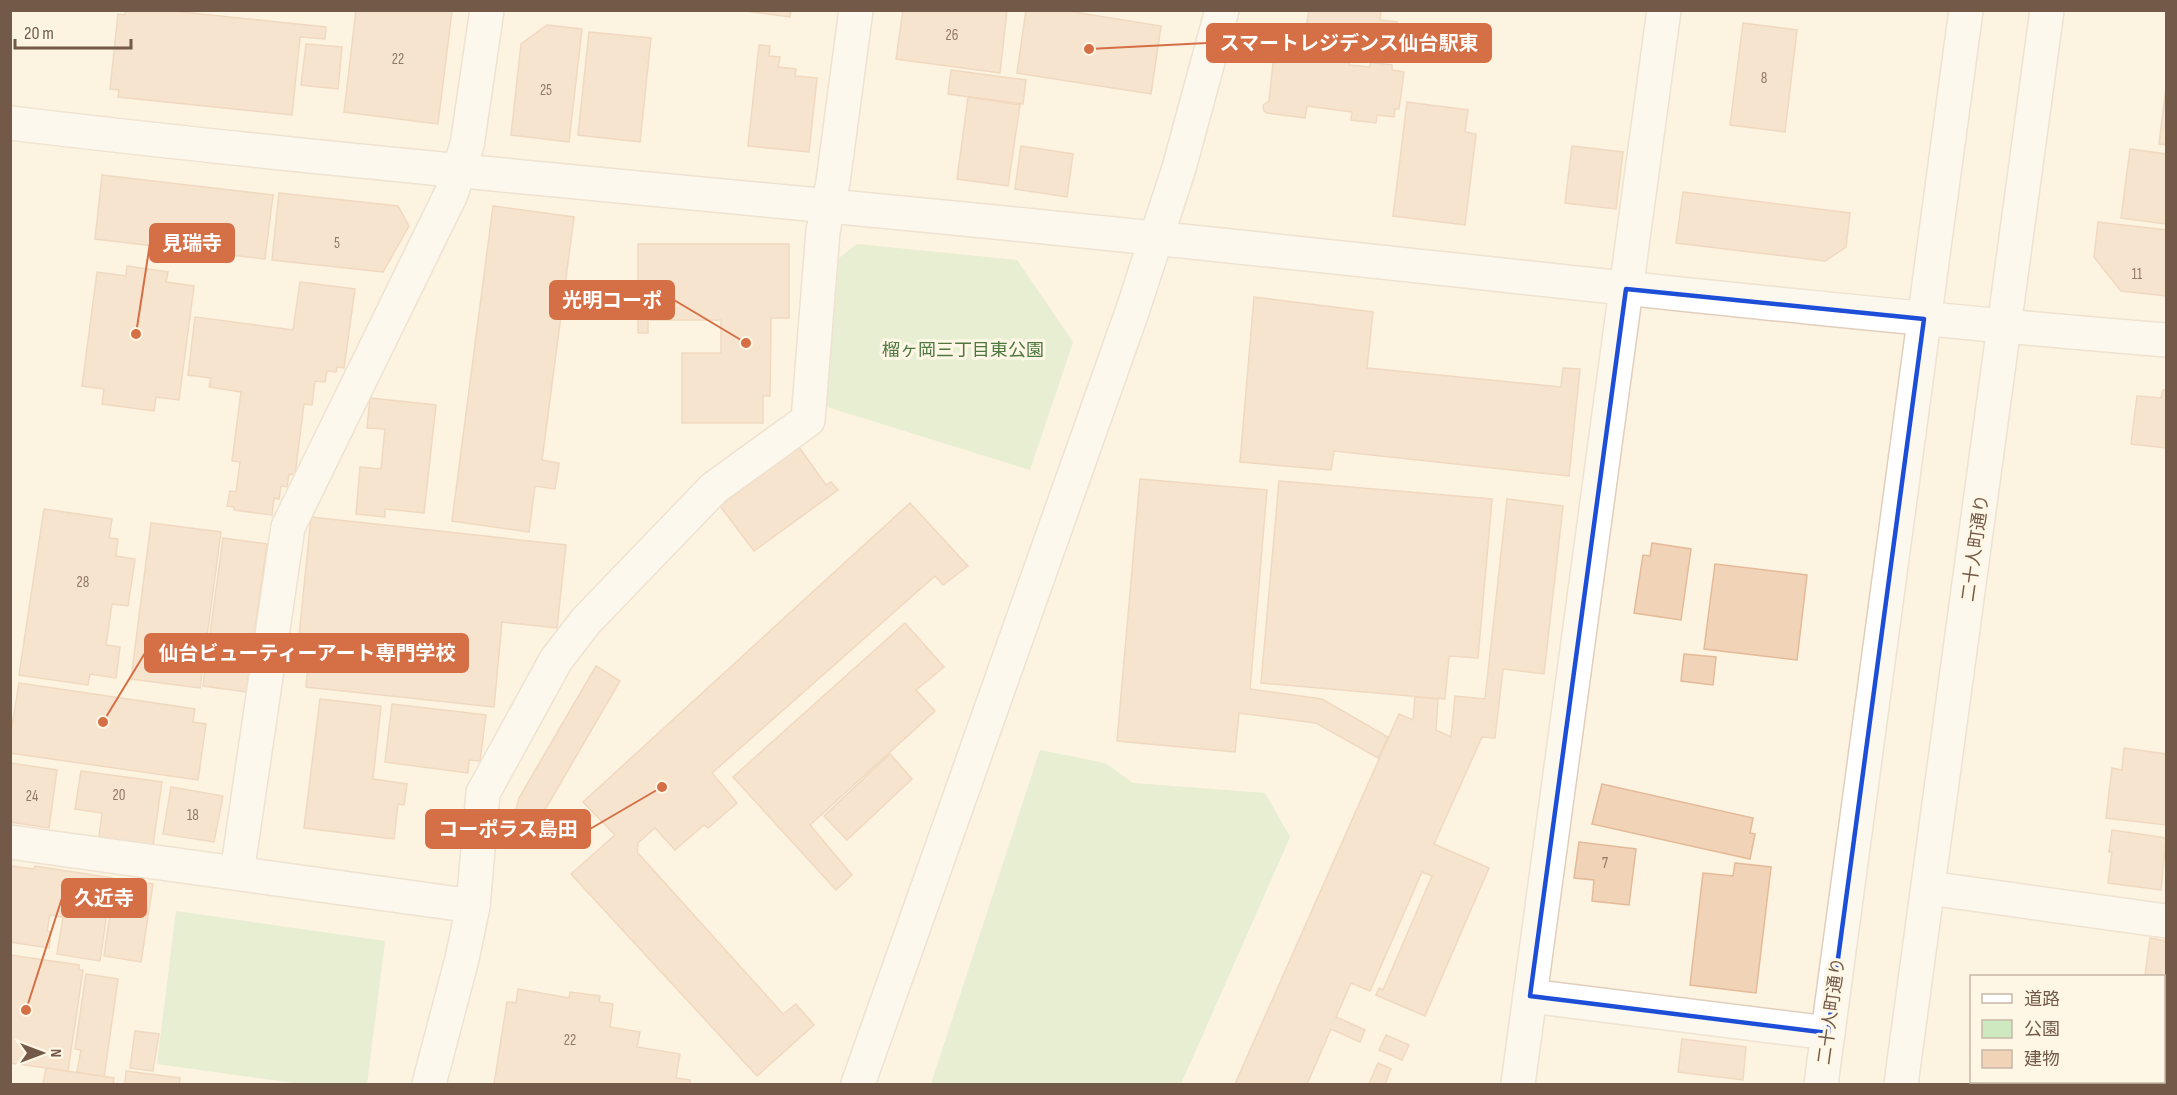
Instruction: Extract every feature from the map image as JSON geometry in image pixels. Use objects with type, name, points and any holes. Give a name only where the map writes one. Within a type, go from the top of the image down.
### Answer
[{"type":"street","points":[[237,873],[288,527],[438,221],[459,172],[467,146],[487,10]]},
{"type":"street","points":[[429,1084],[462,959],[472,906],[483,793],[556,660],[586,621],[714,488],[808,420],[823,231],[856,10]]},
{"type":"street","points":[[858,1084],[1132,312],[1179,168],[1222,10]]},
{"type":"street","points":[[1518,1084],[1664,10]]},
{"type":"street","name":"二十人町通り","points":[[1821,1084],[1966,10]]},
{"type":"street","name":"二十人町通り","points":[[1900,1084],[1929,888],[2047,10]]},
{"type":"street","points":[[10,123],[459,172],[1156,238],[1924,319],[2166,340]]},
{"type":"street","points":[[10,842],[472,906]]},
{"type":"street","points":[[1929,888],[2166,921]]},
{"type":"street","points":[[1530,996],[1828,1033]]},
{"type":"highlighted area","points":[[1626,289],[1924,319],[1828,1033],[1530,996]]},
{"type":"green space","name":"榴ヶ岡三丁目東公園","points":[[857,244],[1017,260],[1073,342],[1030,470],[824,406],[839,258]]},
{"type":"green space","points":[[1040,750],[1105,763],[1133,783],[1265,793],[1290,837],[1181,1084],[931,1084]]},
{"type":"green space","points":[[176,911],[385,941],[367,1084],[302,1084],[157,1064]]},
{"type":"building","points":[[126,10],[162,10],[326,27],[325,39],[300,37],[292,115],[118,97],[119,90],[110,89],[118,14],[125,15]]},
{"type":"building","points":[[356,10],[452,11],[438,124],[344,112]]},
{"type":"building","points":[[739,10],[791,10],[790,17]]},
{"type":"building","points":[[903,10],[1007,10],[1000,73],[896,59]]},
{"type":"building","points":[[1026,10],[1061,10],[1161,26],[1151,94],[1017,73]]},
{"type":"building","points":[[1309,10],[1381,10],[1380,20],[1397,22],[1393,47],[1305,35]]},
{"type":"building","points":[[1743,23],[1797,30],[1785,132],[1730,125]]},
{"type":"building","points":[[547,25],[582,29],[569,142],[511,135],[521,44]]},
{"type":"building","points":[[589,32],[651,38],[640,142],[578,135]]},
{"type":"building","points":[[306,44],[342,47],[338,89],[301,85]]},
{"type":"building","points":[[759,45],[770,46],[769,56],[780,57],[778,67],[796,69],[795,76],[817,78],[809,152],[748,146]]},
{"type":"building","points":[[1286,51],[1308,53],[1307,57],[1327,60],[1328,55],[1351,57],[1349,65],[1370,67],[1370,62],[1392,65],[1392,70],[1404,72],[1399,109],[1395,109],[1394,117],[1377,115],[1376,123],[1351,120],[1352,112],[1307,106],[1305,118],[1267,113],[1263,105],[1269,101],[1274,54],[1286,56]]},
{"type":"building","points":[[951,70],[1026,80],[1023,104],[948,94]]},
{"type":"building","points":[[2166,87],[2166,145],[2159,144]]},
{"type":"building","points":[[968,97],[1020,105],[1008,186],[957,179]]},
{"type":"building","points":[[1407,102],[1468,110],[1465,132],[1476,134],[1465,225],[1393,216]]},
{"type":"building","points":[[1021,146],[1073,154],[1067,197],[1015,189]]},
{"type":"building","points":[[1572,146],[1623,152],[1616,209],[1565,203]]},
{"type":"building","points":[[2130,149],[2166,154],[2166,224],[2121,218]]},
{"type":"building","points":[[102,175],[273,195],[265,259],[95,239]]},
{"type":"building","points":[[1683,192],[1850,213],[1846,247],[1825,261],[1676,243]]},
{"type":"building","points":[[279,193],[398,206],[409,226],[383,272],[272,260]]},
{"type":"building","points":[[493,206],[574,217],[542,460],[559,463],[555,489],[535,486],[529,532],[452,521]]},
{"type":"building","points":[[2098,222],[2166,230],[2166,296],[2121,291],[2094,257]]},
{"type":"building","points":[[638,244],[789,244],[789,318],[771,318],[770,396],[763,396],[763,423],[682,423],[682,353],[721,353],[721,320],[648,320],[648,333],[638,333]]},
{"type":"building","points":[[127,266],[168,272],[166,282],[194,286],[179,400],[156,397],[154,411],[102,404],[104,389],[82,386],[97,272],[126,276]]},
{"type":"building","points":[[300,282],[355,289],[344,368],[337,367],[336,372],[327,371],[325,382],[315,381],[312,405],[304,404],[295,475],[289,474],[287,487],[281,486],[279,499],[274,498],[272,515],[234,510],[234,507],[227,506],[230,491],[236,492],[240,462],[232,461],[241,392],[209,387],[211,378],[188,375],[195,317],[293,330]]},
{"type":"building","points":[[1254,297],[1373,312],[1367,368],[1561,387],[1563,368],[1580,369],[1569,476],[1334,451],[1331,470],[1240,462]]},
{"type":"building","points":[[2163,390],[2166,390],[2166,448],[2131,444],[2137,396],[2161,398]]},
{"type":"building","points":[[370,398],[436,405],[424,513],[385,509],[385,517],[356,514],[360,467],[381,469],[385,429],[367,428]]},
{"type":"building","points":[[799,447],[826,485],[831,482],[838,490],[754,551],[720,506]]},
{"type":"building","points":[[1140,479],[1267,490],[1250,689],[1322,699],[1388,737],[1378,758],[1316,723],[1239,713],[1235,752],[1117,741]]},
{"type":"building","points":[[1279,481],[1492,499],[1478,658],[1449,656],[1445,699],[1261,683]]},
{"type":"building","points":[[1507,499],[1563,506],[1544,674],[1503,669],[1495,738],[1482,737],[1434,844],[1489,868],[1425,1016],[1376,995],[1379,988],[1383,990],[1432,876],[1422,872],[1370,991],[1351,983],[1336,1017],[1365,1030],[1360,1042],[1331,1029],[1307,1084],[1235,1084],[1399,714],[1413,720],[1415,697],[1438,699],[1436,730],[1451,737],[1455,696],[1485,699]]},
{"type":"building","points":[[910,503],[968,566],[943,585],[935,576],[712,773],[737,803],[708,828],[704,825],[675,850],[655,828],[638,843],[637,852],[783,1014],[796,1004],[814,1025],[757,1076],[571,874],[615,835],[583,802]]},
{"type":"building","points":[[44,509],[112,519],[109,538],[118,539],[116,556],[135,559],[128,606],[112,604],[106,645],[120,647],[116,678],[90,674],[88,685],[19,675]]},
{"type":"building","points":[[311,517],[566,545],[557,628],[502,622],[494,707],[306,687],[309,657],[297,656]]},
{"type":"building","points":[[151,523],[221,532],[200,688],[131,679]]},
{"type":"building","points":[[223,538],[267,544],[246,692],[203,686]]},
{"type":"building","points":[[1652,543],[1691,549],[1681,620],[1634,613],[1643,555],[1650,556]]},
{"type":"building","points":[[1715,564],[1807,575],[1797,660],[1704,649]]},
{"type":"building","points":[[905,623],[944,667],[916,690],[935,711],[810,825],[852,875],[836,890],[733,777]]},
{"type":"building","points":[[1684,654],[1716,657],[1713,685],[1681,681]]},
{"type":"building","points":[[596,666],[620,681],[532,832],[513,821],[519,798]]},
{"type":"building","points":[[19,683],[195,709],[193,722],[206,724],[198,780],[10,753]]},
{"type":"building","points":[[320,699],[381,706],[373,779],[407,784],[404,805],[398,804],[394,839],[304,828]]},
{"type":"building","points":[[392,704],[486,715],[480,761],[469,760],[468,773],[385,762]]},
{"type":"building","points":[[2124,748],[2166,754],[2166,825],[2106,818],[2112,768],[2122,770]]},
{"type":"building","points":[[890,754],[912,779],[847,840],[824,816]]},
{"type":"building","points":[[10,763],[57,770],[49,828],[10,822]]},
{"type":"building","points":[[81,771],[162,782],[153,845],[99,837],[102,813],[75,809]]},
{"type":"building","points":[[1602,784],[1753,818],[1750,833],[1755,834],[1750,859],[1592,824]]},
{"type":"building","points":[[171,787],[223,796],[214,842],[163,834]]},
{"type":"building","points":[[2112,830],[2166,838],[2161,890],[2108,883]]},
{"type":"building","points":[[1579,842],[1636,849],[1629,905],[1592,901],[1594,880],[1574,878]]},
{"type":"building","points":[[1735,863],[1771,867],[1756,993],[1690,985],[1703,873],[1733,876]]},
{"type":"building","points":[[10,866],[34,869],[35,866],[112,878],[100,961],[57,954],[63,917],[50,915],[47,931],[51,932],[49,948],[10,942]]},
{"type":"building","points":[[115,879],[153,884],[141,962],[104,956]]},
{"type":"building","points":[[2150,938],[2166,941],[2166,1058],[2165,975],[2145,975]]},
{"type":"building","points":[[10,955],[79,965],[79,970],[83,970],[68,1071],[10,1063]]},
{"type":"building","points":[[86,974],[118,979],[104,1077],[77,1072],[81,1050],[75,1049]]},
{"type":"building","points":[[518,989],[569,998],[570,992],[600,996],[599,1002],[613,1004],[610,1027],[640,1032],[637,1047],[680,1054],[676,1078],[690,1080],[690,1084],[494,1084],[507,1002],[516,1003]]},
{"type":"building","points":[[135,1031],[159,1034],[153,1071],[130,1068]]},
{"type":"building","points":[[1386,1035],[1409,1045],[1402,1060],[1379,1050]]},
{"type":"building","points":[[1682,1039],[1746,1047],[1743,1080],[1678,1072]]},
{"type":"building","points":[[1378,1063],[1391,1069],[1385,1084],[1369,1084]]},
{"type":"building","points":[[46,1068],[114,1078],[113,1084],[43,1084]]},
{"type":"building","points":[[2166,1069],[2166,1084],[2128,1084],[2165,1083]]},
{"type":"building","points":[[126,1071],[180,1078],[179,1084],[125,1084]]},
{"type":"building","points":[[2036,1083],[2118,1083],[2118,1084]]},
{"type":"place","name":"スマートレジデンス仙台駅東","points":[[1089,49]]},
{"type":"place","name":"見瑞寺","points":[[136,334]]},
{"type":"place","name":"光明コーポ","points":[[746,343]]},
{"type":"place","name":"仙台ビューティーアート専門学校","points":[[103,722]]},
{"type":"place","name":"コーポラス島田","points":[[662,787]]},
{"type":"place","name":"久近寺","points":[[26,1010]]}]
